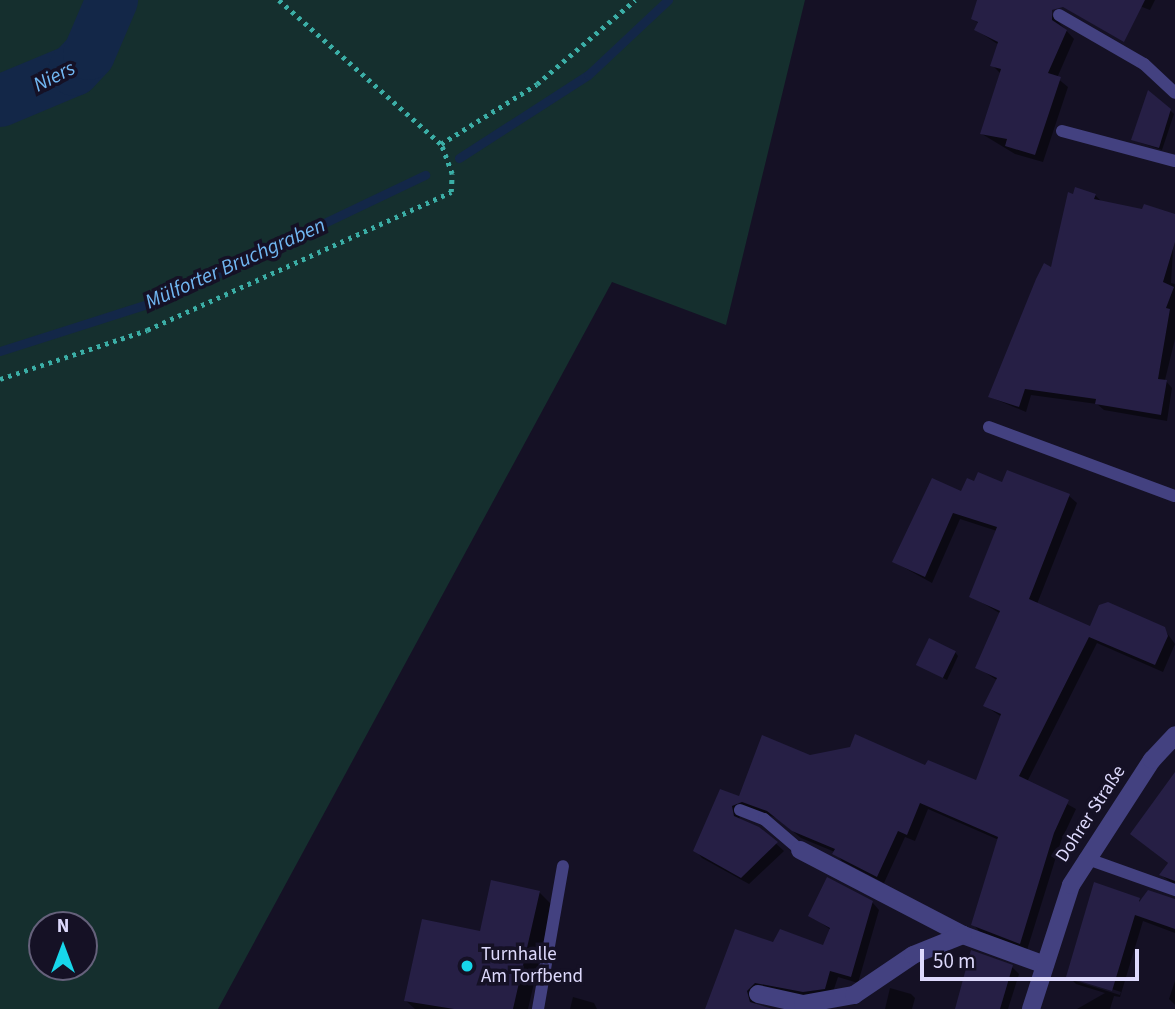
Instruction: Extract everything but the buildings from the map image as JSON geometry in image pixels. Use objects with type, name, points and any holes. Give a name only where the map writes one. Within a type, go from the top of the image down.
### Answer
[{"type":"street","name":"Dohrer Straße","points":[[1031,1009],[1071,885],[1085,858],[1152,760],[1175,735]]},
{"type":"street","points":[[800,850],[963,935],[1045,965]]},
{"type":"street","points":[[758,994],[803,1004],[853,995],[912,955],[963,935]]},
{"type":"lane","points":[[1059,15],[1144,64],[1175,93]]},
{"type":"lane","points":[[1062,131],[1175,161]]},
{"type":"lane","points":[[989,427],[1175,496]]},
{"type":"lane","points":[[740,810],[764,819],[800,850]]},
{"type":"lane","points":[[1085,858],[1175,890]]},
{"type":"lane","points":[[538,1009],[563,866]]},
{"type":"path","points":[[0,379],[147,330],[451,192],[452,174],[441,144],[279,0]]},
{"type":"path","points":[[441,144],[537,84],[635,0]]},
{"type":"green space","points":[[0,0],[805,0],[726,325],[612,282],[218,1009],[0,1009]]},
{"type":"waterway","name":"Niers","points":[[0,101],[74,70],[89,54],[112,0]]},
{"type":"waterway","name":"Mülforter Bruchgraben","points":[[459,158],[588,75],[668,0]]},
{"type":"waterway","name":"Mülforter Bruchgraben","points":[[0,351],[169,297],[425,175]]},
{"type":"place","name":"Turnhalle Am Torfbend","points":[[467,966]]}]
